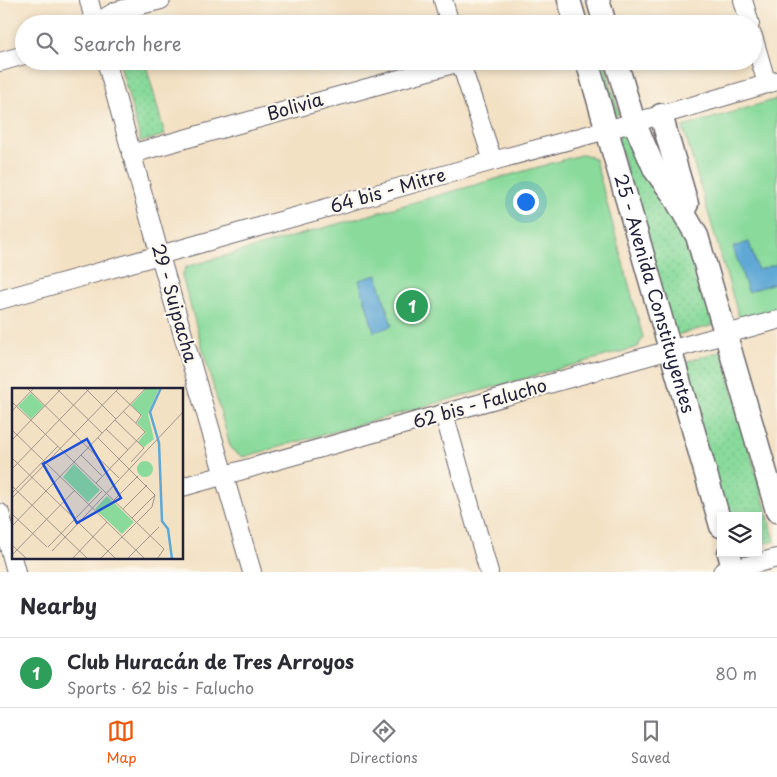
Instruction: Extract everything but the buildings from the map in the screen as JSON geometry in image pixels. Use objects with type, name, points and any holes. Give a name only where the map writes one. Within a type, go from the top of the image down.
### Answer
[{"type":"main road","points":[[569,0],[573,15]]},
{"type":"main road","points":[[598,0],[602,15]]},
{"type":"main road","name":"25 - Avenida Constituyentes","points":[[589,70],[717,512]]},
{"type":"main road","name":"25 - Avenida Constituyentes","points":[[619,70],[634,122],[655,170],[672,193],[697,236],[777,510]]},
{"type":"main road","points":[[661,116],[697,236]]},
{"type":"street","points":[[88,0],[93,15]]},
{"type":"street","points":[[110,15],[161,0]]},
{"type":"street","points":[[443,0],[447,15]]},
{"type":"street","points":[[743,0],[747,15]]},
{"type":"street","points":[[0,62],[15,58]]},
{"type":"street","points":[[762,58],[772,83]]},
{"type":"street","name":"29 - Suipacha","points":[[108,70],[160,256],[252,572]]},
{"type":"street","name":"Bolivia","points":[[131,154],[431,70]]},
{"type":"street","points":[[463,70],[493,161]]},
{"type":"street","name":"64 bis - Mitre","points":[[0,300],[493,161],[661,116],[772,83]]},
{"type":"street","name":"62 bis - Falucho","points":[[184,486],[777,320]]},
{"type":"street","points":[[444,414],[489,572]]},
{"type":"street","points":[[0,513],[12,556]]},
{"type":"street","points":[[730,567],[777,558]]},
{"type":"green space","points":[[121,70],[147,70],[165,135],[141,142]]},
{"type":"green space","points":[[597,70],[607,70],[619,114],[610,117]]},
{"type":"green space","points":[[777,99],[777,310],[740,321],[683,127]]},
{"type":"green space","points":[[628,133],[680,221],[714,325],[673,336],[618,140],[620,135]]},
{"type":"green space","points":[[584,154],[595,159],[643,337],[638,347],[243,457],[231,449],[182,276],[186,267]]},
{"type":"green space","points":[[722,351],[775,541],[762,544],[762,512],[723,512],[681,363]]},
{"type":"water","points":[[749,242],[758,270],[777,264],[777,282],[748,292],[733,247]]},
{"type":"water","points":[[377,275],[392,326],[374,332],[359,280]]},
{"type":"place","name":"Club Huracán de Tres Arroyos","points":[[412,306]]}]
